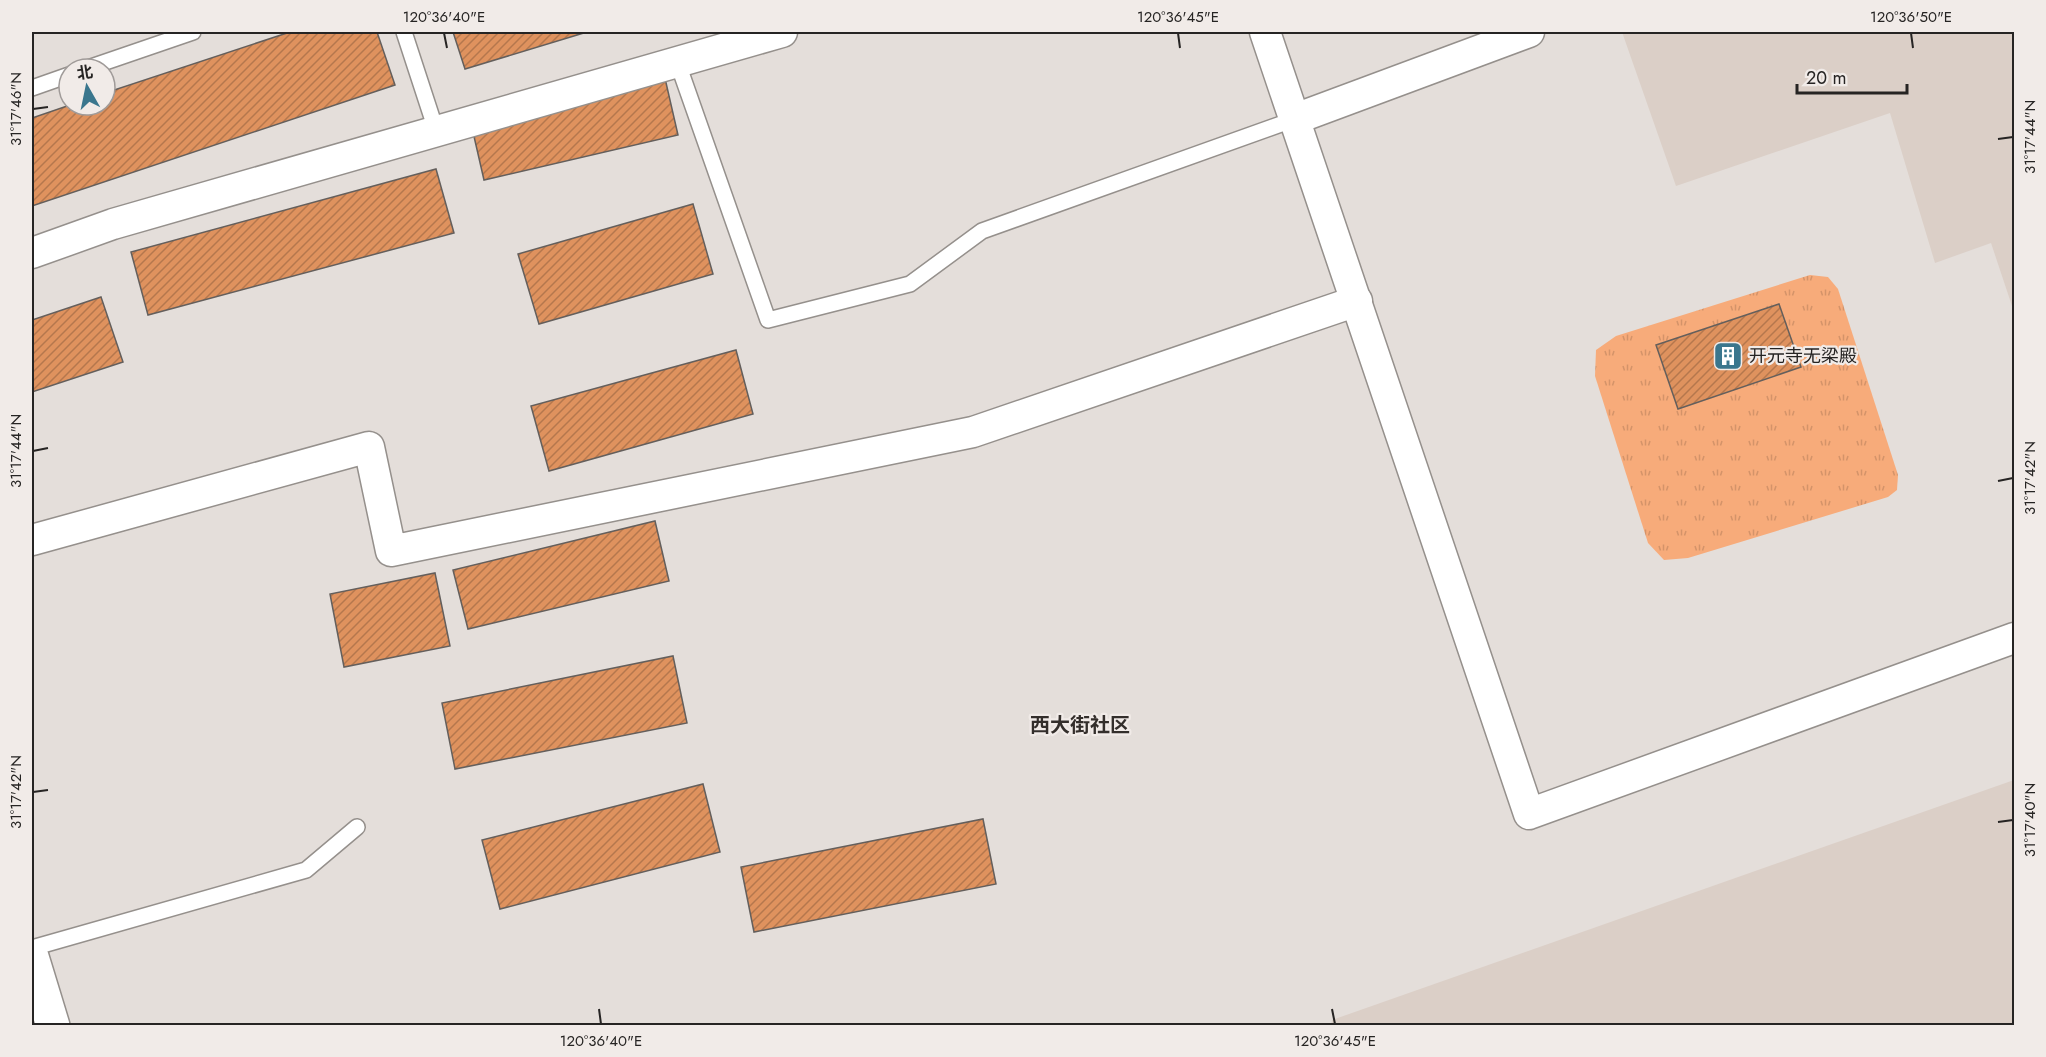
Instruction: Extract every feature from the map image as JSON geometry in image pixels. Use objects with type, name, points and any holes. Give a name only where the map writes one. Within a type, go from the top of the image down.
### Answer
[{"type":"street","points":[[32,253],[112,224],[436,129],[782,32]]},
{"type":"street","points":[[1265,32],[1529,814],[2014,638]]},
{"type":"street","points":[[1295,119],[1529,32]]},
{"type":"street","points":[[32,540],[369,447],[391,551],[973,432],[1357,301]]},
{"type":"street","points":[[32,957],[53,1026]]},
{"type":"lane","points":[[117,58],[193,32]]},
{"type":"lane","points":[[404,32],[436,129]]},
{"type":"lane","points":[[677,61],[768,320],[910,284],[982,231],[1295,119]]},
{"type":"lane","points":[[32,88],[57,79]]},
{"type":"lane","points":[[32,948],[306,870],[357,827]]},
{"type":"shaded area","points":[[1622,32],[2014,32],[2014,312],[1991,243],[1935,263],[1890,113],[1676,186]]},
{"type":"shaded area","points":[[2014,780],[2014,1025],[1331,1025],[1332,1020]]},
{"type":"green space","points":[[1810,275],[1828,277],[1838,289],[1898,475],[1897,490],[1888,497],[1688,558],[1664,560],[1648,543],[1595,376],[1596,350],[1616,336]]},
{"type":"building","points":[[290,32],[377,32],[395,85],[32,206],[32,118],[57,109],[57,117],[117,117],[117,89]]},
{"type":"building","points":[[453,32],[587,32],[465,69]]},
{"type":"building","points":[[664,74],[678,135],[484,180],[470,119]]},
{"type":"building","points":[[436,169],[454,233],[148,315],[131,252]]},
{"type":"building","points":[[693,204],[713,274],[539,324],[518,254]]},
{"type":"building","points":[[101,297],[123,362],[32,392],[32,320]]},
{"type":"building","name":"开元寺无梁殿","points":[[1779,304],[1801,367],[1678,409],[1656,345]]},
{"type":"building","points":[[736,350],[753,414],[549,471],[531,406]]},
{"type":"building","points":[[655,521],[669,581],[468,629],[453,570]]},
{"type":"building","points":[[435,573],[450,646],[344,667],[330,594]]},
{"type":"building","points":[[673,656],[687,723],[455,769],[442,703]]},
{"type":"building","points":[[703,784],[720,852],[500,909],[482,840]]},
{"type":"building","points":[[983,819],[996,884],[754,932],[741,867]]},
{"type":"place","name":"开元寺无梁殿","points":[[1728,356]]},
{"type":"district","name":"西大街社区","points":[[1080,725]]}]
